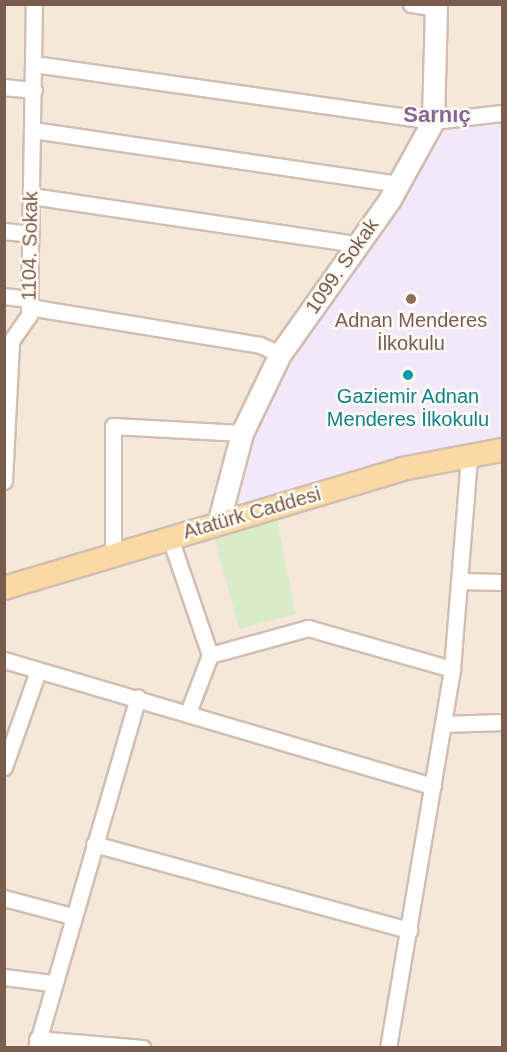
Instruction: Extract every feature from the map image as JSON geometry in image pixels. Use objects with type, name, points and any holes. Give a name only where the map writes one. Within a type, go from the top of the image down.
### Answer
[{"type":"main road","name":"Atatürk Caddesi","points":[[4,588],[402,469],[502,450]]},
{"type":"street","name":"1104. Sokak","points":[[4,481],[11,341],[29,303],[34,4]]},
{"type":"street","points":[[411,4],[436,6]]},
{"type":"street","name":"1099. Sokak","points":[[218,524],[242,433],[280,354],[398,184],[434,121],[436,6]]},
{"type":"street","points":[[34,64],[434,121],[502,112]]},
{"type":"street","points":[[4,87],[34,90]]},
{"type":"street","points":[[33,130],[398,184]]},
{"type":"street","points":[[31,196],[358,244]]},
{"type":"street","points":[[4,231],[31,234]]},
{"type":"street","points":[[4,296],[29,303],[260,345],[280,354]]},
{"type":"street","points":[[113,555],[113,426],[242,433]]},
{"type":"street","points":[[388,1047],[452,669],[469,456]]},
{"type":"street","points":[[170,538],[210,655],[188,713]]},
{"type":"street","points":[[459,581],[502,582]]},
{"type":"street","points":[[210,655],[308,628],[452,669]]},
{"type":"street","points":[[4,660],[433,786]]},
{"type":"street","points":[[4,767],[38,671]]},
{"type":"street","points":[[138,698],[52,983],[37,1043],[143,1047]]},
{"type":"street","points":[[443,724],[502,722]]},
{"type":"street","points":[[94,843],[409,930]]},
{"type":"street","points":[[4,898],[72,916]]},
{"type":"street","points":[[4,977],[52,983]]},
{"type":"shaded area","points":[[5,5],[502,5],[502,1047],[5,1047]]},
{"type":"shaded area","name":"Adnan Menderes İlkokulu","points":[[502,113],[502,456],[218,524],[242,433],[433,121]]},
{"type":"green space","points":[[277,520],[296,614],[239,629],[214,537]]},
{"type":"place","name":"Adnan Menderes İlkokulu","points":[[411,299]]},
{"type":"place","name":"Gaziemir Adnan Menderes İlkokulu","points":[[408,375]]},
{"type":"district","name":"Sarnıç","points":[[437,115]]}]
